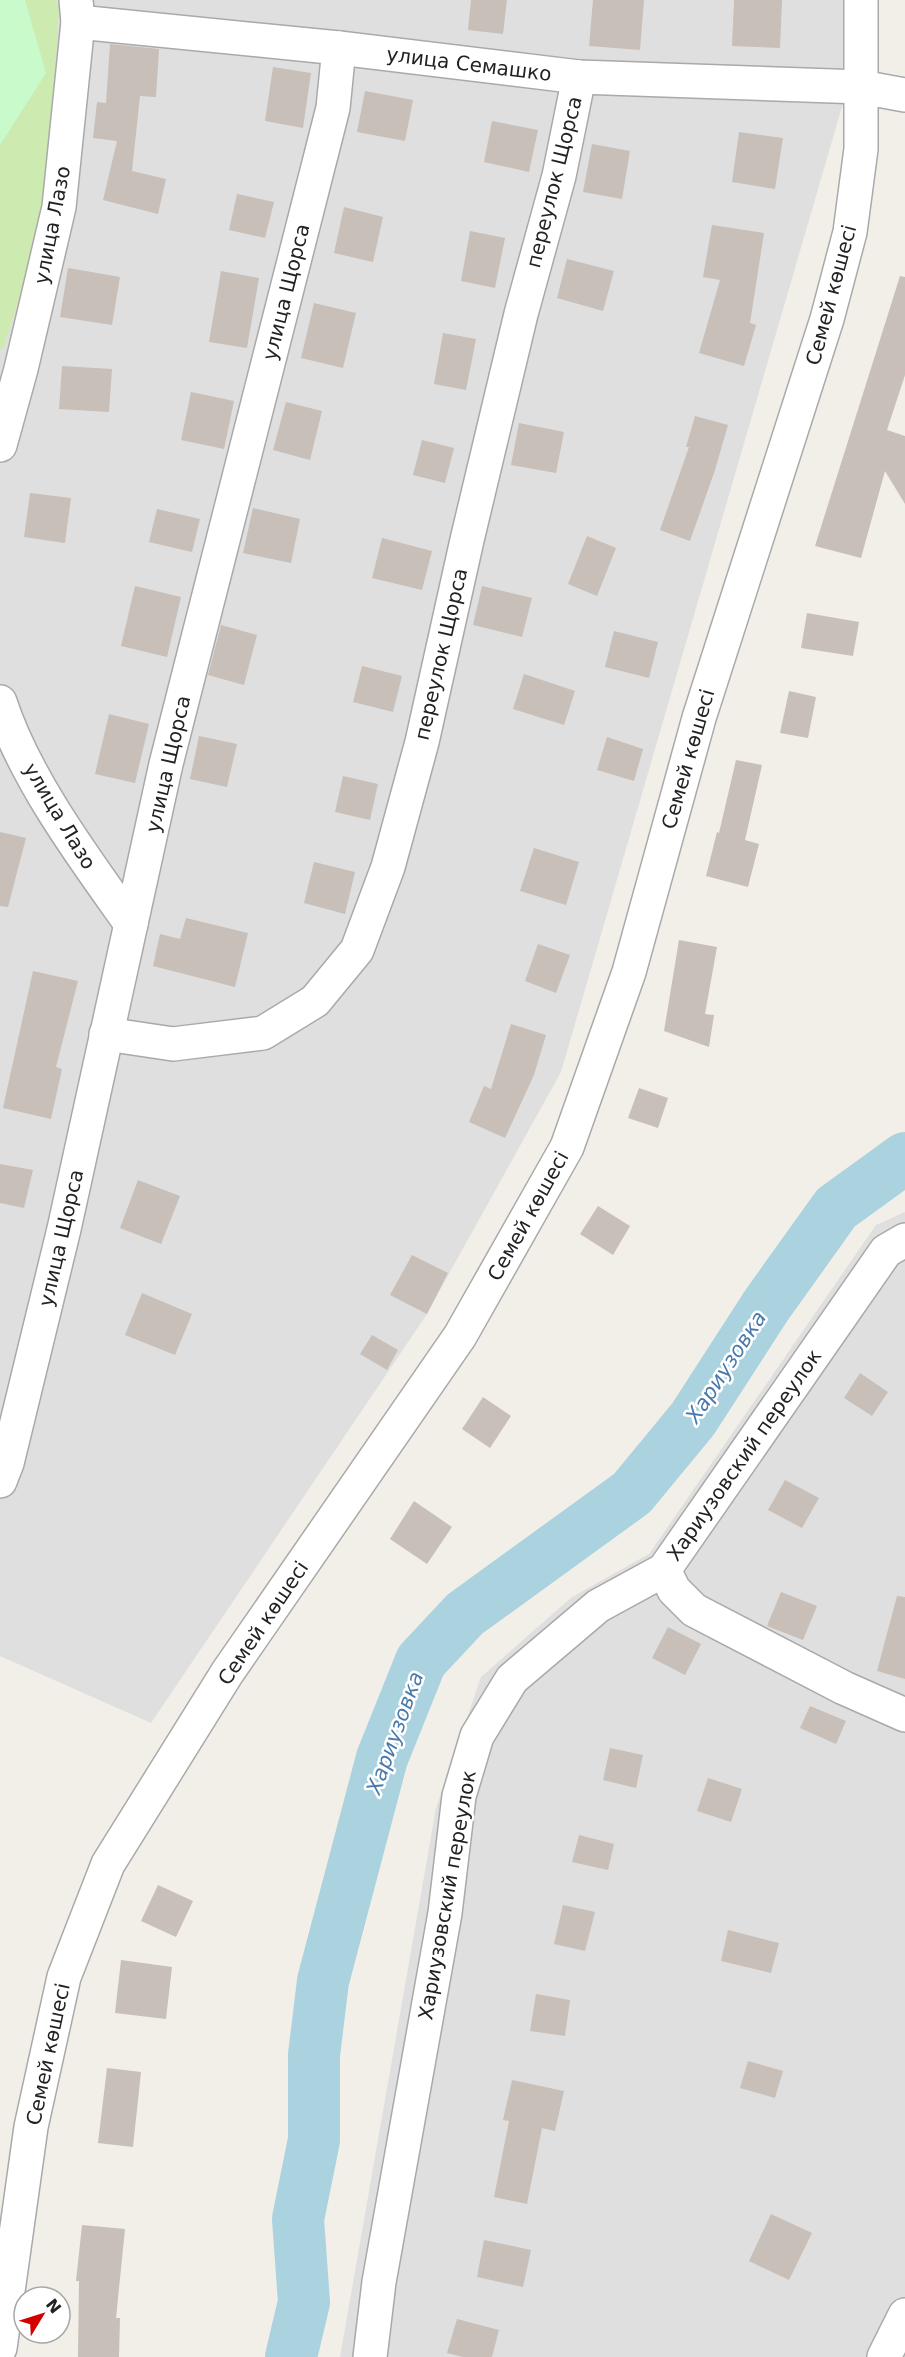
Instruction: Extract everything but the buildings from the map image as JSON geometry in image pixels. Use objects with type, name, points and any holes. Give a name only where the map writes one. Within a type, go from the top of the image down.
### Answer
[{"type":"street","name":"Семей көшесі","points":[[0,2348],[31,2127],[64,1977],[108,1864],[228,1673],[460,1336],[567,1147],[628,972],[699,718],[827,319],[850,231],[861,150],[861,0]]},
{"type":"street","name":"улица Семашко","points":[[77,11],[339,48],[579,77],[861,87],[905,95]]},
{"type":"street","name":"улица Лазо","points":[[0,445],[21,369],[59,207],[77,11]]},
{"type":"street","name":"улица Щорса","points":[[0,1481],[7,1463],[64,1229],[166,764],[333,108],[339,48]]},
{"type":"street","name":"переулок Щорса","points":[[106,1034],[173,1044],[263,1033],[315,1001],[357,950],[388,867],[422,742],[515,337],[559,176],[579,77]]},
{"type":"street","name":"улица Лазо","points":[[0,702],[8,726],[44,793],[88,863],[131,924]]},
{"type":"street","name":"Хариузовский переулок","points":[[370,2357],[381,2271],[445,1913],[459,1796],[477,1736],[512,1679],[598,1606],[664,1570],[886,1251],[905,1240]]},
{"type":"street","points":[[664,1570],[674,1590],[694,1610],[844,1688],[905,1715]]},
{"type":"street","points":[[884,2357],[905,2315]]},
{"type":"shaded area","points":[[25,0],[852,0],[846,93],[561,1072],[425,1317],[151,1723],[0,1656],[0,145]]},
{"type":"shaded area","points":[[905,1212],[905,2357],[340,2357],[436,1808],[481,1677],[572,1597],[649,1554],[876,1225]]},
{"type":"green space","points":[[0,0],[56,0],[59,9],[47,209],[3,350],[0,350]]},
{"type":"green space","points":[[0,0],[25,0],[46,73],[0,145]]},
{"type":"waterway","name":"Хариузовка","points":[[291,2357],[304,2302],[298,2219],[314,2140],[314,2055],[323,1981],[382,1758],[421,1661],[465,1614],[632,1493],[693,1419],[766,1306],[836,1208],[905,1158]]}]
